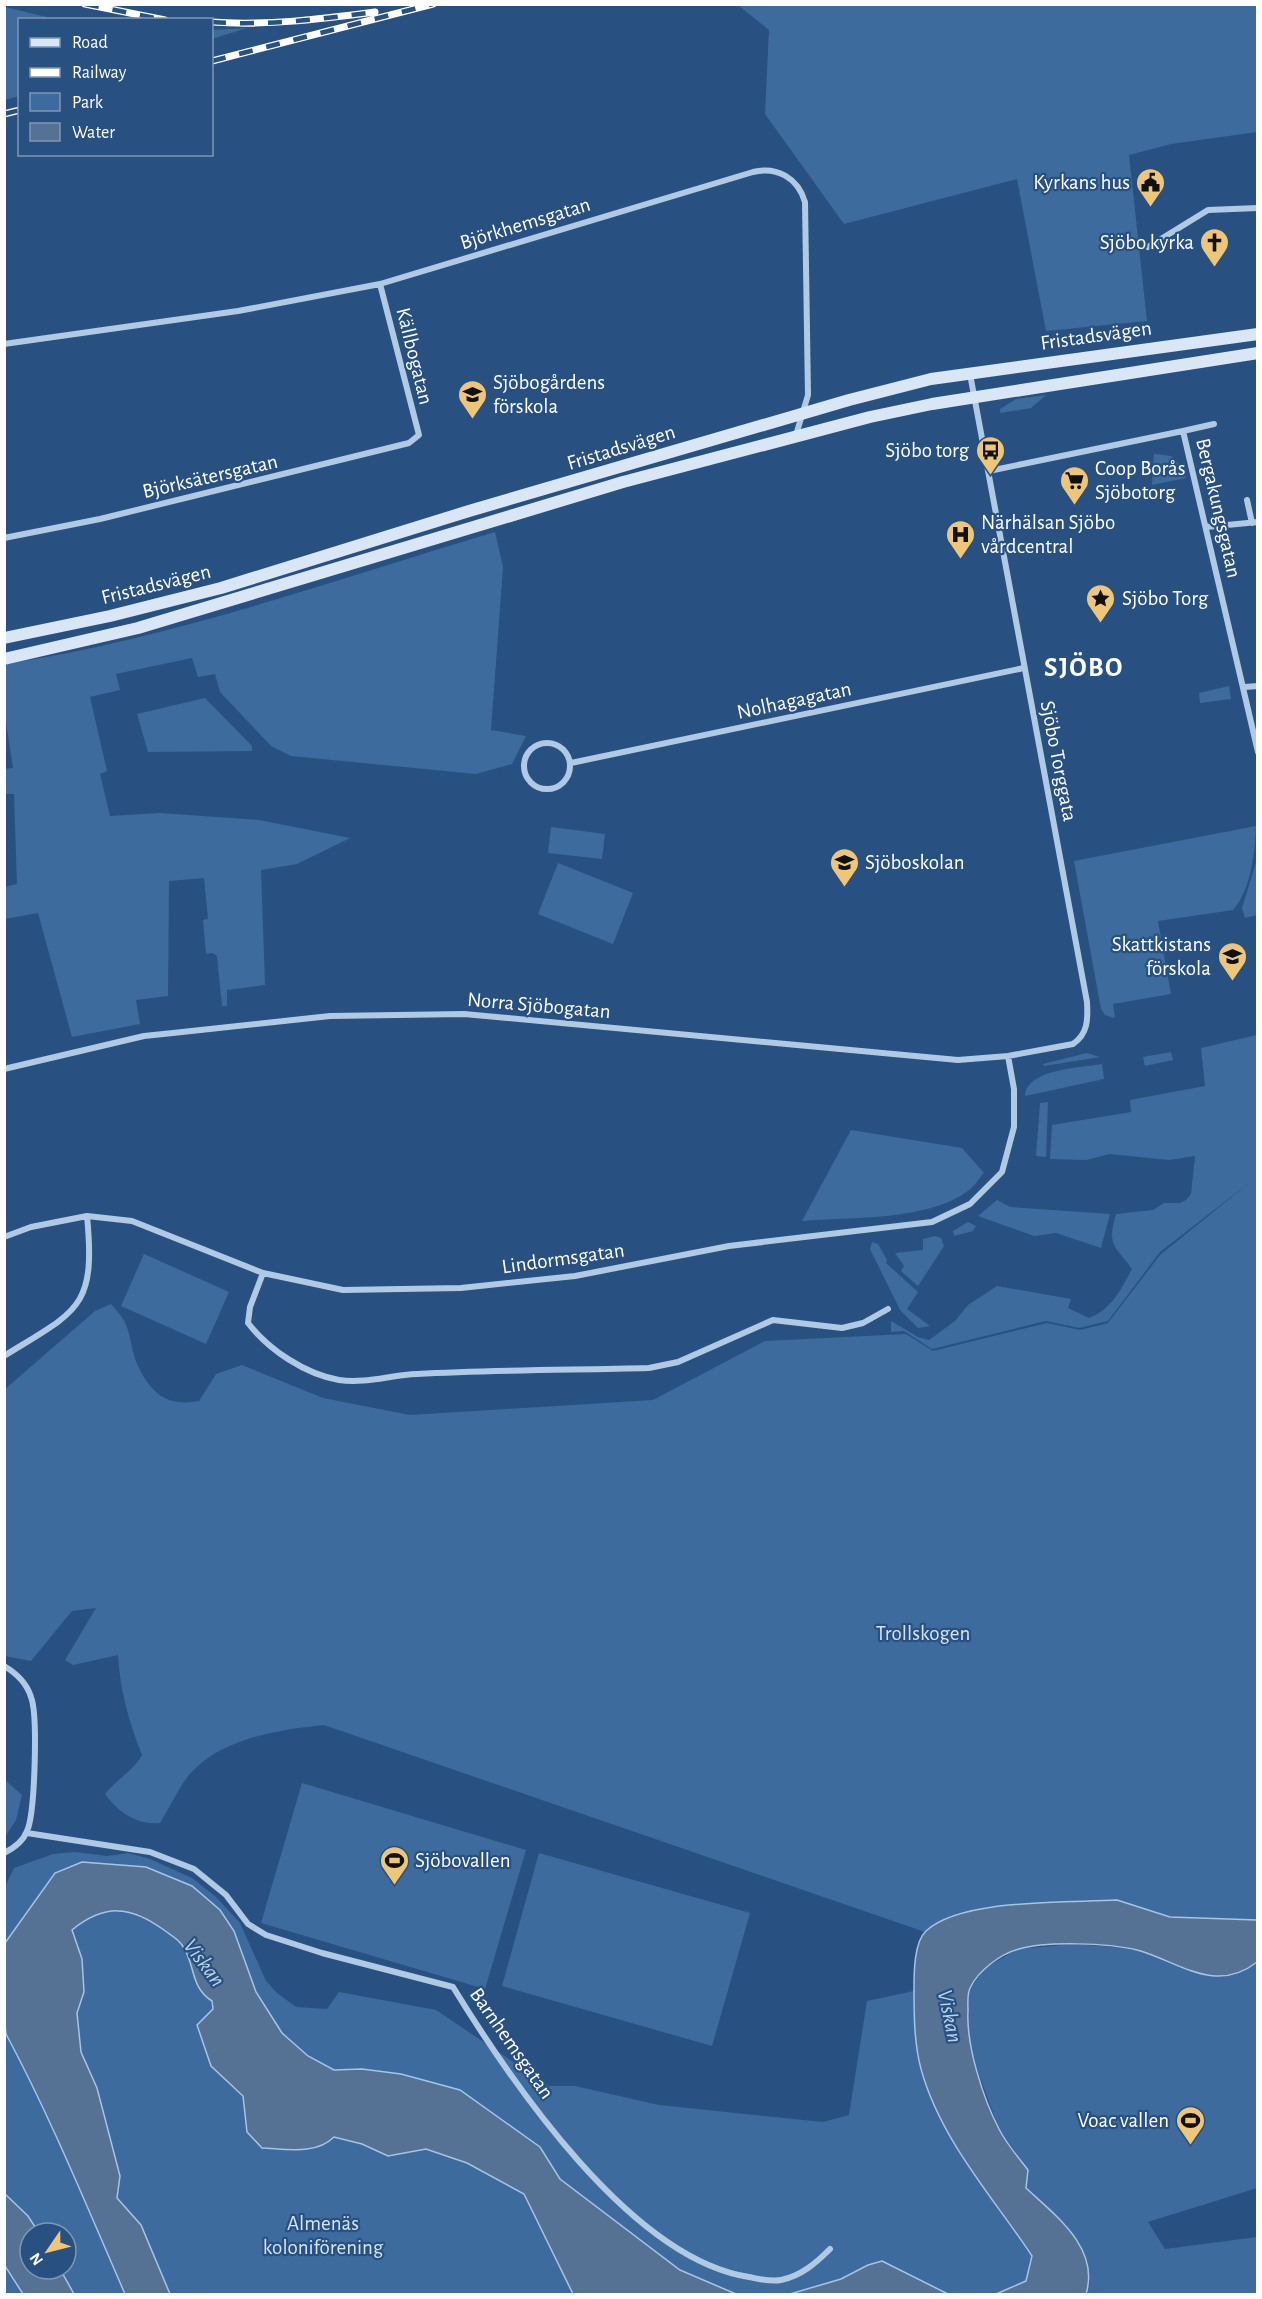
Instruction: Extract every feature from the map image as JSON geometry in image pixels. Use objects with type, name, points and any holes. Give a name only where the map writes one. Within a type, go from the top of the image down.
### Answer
[{"type":"street","name":"Björkhemsgatan","points":[[4,344],[249,309],[380,284],[760,170],[782,174],[792,179],[802,190],[805,202],[807,396],[796,436]]},
{"type":"street","points":[[1148,247],[1208,210],[1254,208]]},
{"type":"street","name":"Källbogatan","points":[[380,284],[419,435]]},
{"type":"street","name":"Fristadsvägen","points":[[4,638],[110,616],[220,588],[469,511],[931,379],[1257,334]]},
{"type":"street","name":"Fristadsvägen","points":[[4,659],[138,628],[623,482],[796,436],[932,404],[1257,353]]},
{"type":"street","name":"Sjöbo Torggata","points":[[970,373],[1024,668],[1053,808],[1087,1002],[1085,1031],[1073,1044]]},
{"type":"street","points":[[1183,430],[1214,424]]},
{"type":"street","name":"Bergakungsgatan","points":[[989,471],[1183,430],[1256,735],[1257,753]]},
{"type":"street","name":"Björksätersgatan","points":[[4,538],[100,519],[348,460],[409,443],[419,435]]},
{"type":"street","points":[[1206,527],[1255,522],[1247,500]]},
{"type":"street","name":"Nolhagagatan","points":[[571,763],[1024,668]]},
{"type":"street","points":[[1245,687],[1257,686]]},
{"type":"street","points":[[547,743],[562,748],[571,763],[567,778],[555,788],[540,788],[533,784],[525,771],[524,763],[532,749],[547,743]]},
{"type":"street","name":"Norra Sjöbogatan","points":[[4,1069],[144,1036],[330,1016],[464,1014],[958,1060],[1008,1056],[1073,1044]]},
{"type":"street","name":"Lindormsgatan","points":[[4,1237],[31,1227],[87,1216],[132,1221],[263,1273],[343,1290],[461,1288],[575,1276],[729,1246],[932,1222],[970,1204],[1002,1172],[1014,1127],[1014,1089],[1008,1056]]},
{"type":"street","points":[[4,1356],[62,1320],[78,1304],[86,1289],[90,1273],[87,1216]]},
{"type":"street","points":[[263,1273],[250,1307],[248,1323],[261,1340],[303,1367],[339,1380],[364,1381],[414,1374],[650,1368],[678,1362],[773,1320],[842,1328],[863,1323],[888,1309]]},
{"type":"street","points":[[4,1666],[15,1674],[26,1687],[33,1707],[34,1758],[27,1833],[14,1848],[4,1853]]},
{"type":"street","name":"Barnhemsgatan","points":[[27,1833],[150,1852],[194,1869],[226,1895],[248,1924],[266,1935],[322,1953],[453,1987],[510,2075],[555,2132],[602,2185],[639,2219],[706,2266],[729,2274],[779,2280],[796,2275],[817,2263],[830,2249]]},
{"type":"green space","points":[[738,5],[1257,5],[1257,132],[1171,144],[1129,155],[1147,321],[1046,331],[1017,179],[844,224],[765,114],[769,30]]},
{"type":"green space","points":[[5,7],[51,18],[18,18],[18,96],[5,100]]},
{"type":"green space","points":[[247,28],[213,39],[213,30]]},
{"type":"green space","points":[[1046,395],[1031,408],[1000,413],[1000,409],[1016,399]]},
{"type":"green space","points":[[1154,454],[1171,456],[1183,469],[1186,478],[1152,485]]},
{"type":"green space","points":[[495,532],[503,567],[491,730],[526,736],[512,764],[476,774],[291,756],[271,746],[220,692],[215,674],[198,677],[192,658],[116,674],[120,690],[90,697],[107,771],[100,774],[110,816],[160,813],[259,820],[350,838],[297,864],[261,870],[265,985],[227,990],[227,1006],[222,1006],[217,956],[213,953],[206,954],[203,920],[208,919],[204,878],[169,881],[168,996],[136,1000],[140,1024],[72,1037],[38,913],[5,919],[5,887],[17,884],[14,794],[5,794],[4,769],[13,768],[5,716],[5,664],[129,640],[191,624]]},
{"type":"green space","points":[[1229,686],[1231,699],[1200,703],[1199,693]]},
{"type":"green space","points":[[205,698],[252,746],[252,751],[148,752],[137,714]]},
{"type":"green space","points":[[1256,826],[1248,881],[1233,910],[1158,921],[1171,994],[1113,1004],[1115,1018],[1105,1015],[1101,1009],[1074,861]]},
{"type":"green space","points":[[551,827],[605,834],[602,859],[548,853]]},
{"type":"green space","points":[[1257,859],[1257,915],[1245,918],[1242,908]]},
{"type":"green space","points":[[558,863],[633,893],[613,944],[538,914]]},
{"type":"green space","name":"Trollskogen","points":[[1257,1035],[1257,1920],[1170,1917],[1117,1900],[987,1907],[952,1916],[925,1932],[324,1725],[286,1730],[247,1739],[211,1756],[183,1783],[160,1823],[144,1822],[122,1812],[105,1794],[142,1755],[126,1706],[118,1655],[73,1665],[65,1660],[96,1608],[72,1611],[31,1661],[5,1656],[4,1390],[95,1311],[111,1304],[119,1313],[126,1324],[135,1359],[142,1374],[154,1390],[169,1400],[199,1401],[216,1374],[242,1365],[323,1398],[410,1415],[653,1400],[765,1341],[906,1334],[933,1351],[1047,1323],[1080,1330],[1108,1323],[1160,1255],[1249,1183],[1160,1252],[1108,1321],[1079,1328],[1046,1321],[932,1349],[904,1331],[891,1332],[891,1321],[918,1337],[929,1340],[955,1321],[968,1305],[997,1286],[1071,1299],[1068,1308],[1089,1318],[1104,1310],[1115,1298],[1132,1269],[1112,1239],[1116,1214],[1153,1210],[1164,1203],[1180,1203],[1186,1200],[1191,1194],[1195,1156],[1169,1160],[1110,1154],[1086,1160],[1050,1159],[1052,1125],[1131,1112],[1130,1100],[1205,1086],[1201,1048]]},
{"type":"green space","points":[[1171,1052],[1173,1060],[1145,1066],[1143,1057]]},
{"type":"green space","points":[[1087,1053],[1100,1057],[1044,1066],[1043,1064]]},
{"type":"green space","points":[[1102,1064],[1104,1079],[1025,1096],[1028,1087],[1044,1075]]},
{"type":"green space","points":[[1048,1102],[1046,1157],[1036,1156],[1040,1103]]},
{"type":"green space","points":[[851,1130],[962,1148],[984,1173],[969,1190],[953,1200],[933,1207],[889,1216],[802,1221]]},
{"type":"green space","points":[[997,1200],[1010,1207],[1110,1214],[1101,1248],[1056,1233],[1034,1236],[978,1216]]},
{"type":"green space","points":[[968,1222],[976,1226],[973,1231],[954,1236],[953,1231]]},
{"type":"green space","points":[[935,1236],[941,1238],[944,1246],[918,1286],[901,1271],[904,1266],[895,1253],[923,1250],[923,1239]]},
{"type":"green space","points":[[872,1242],[878,1244],[887,1260],[886,1263],[918,1292],[907,1309],[930,1326],[918,1328],[900,1310],[870,1249]]},
{"type":"green space","points":[[144,1254],[229,1292],[206,1344],[121,1306]]},
{"type":"green space","points":[[5,1780],[22,1795],[16,1820],[5,1837]]},
{"type":"green space","name":"Sjöbovallen","points":[[302,1783],[526,1850],[485,1989],[261,1923]]},
{"type":"green space","points":[[75,1852],[107,1856],[128,1853],[150,1859],[192,1878],[216,1897],[240,1923],[266,1981],[277,1993],[296,2007],[327,2009],[339,1992],[436,2010],[549,2086],[575,2086],[659,2105],[823,2122],[849,2115],[867,2001],[914,1991],[917,2049],[928,2093],[939,2117],[968,2166],[1032,2257],[1027,2281],[996,2294],[948,2294],[882,2261],[868,2265],[841,2279],[790,2294],[730,2294],[681,2270],[560,2179],[540,2147],[460,2090],[401,2074],[362,2069],[334,2070],[308,2056],[282,2033],[256,1992],[234,1931],[55,1873],[5,1943],[4,1889],[14,1868],[53,1854]]},
{"type":"green space","points":[[539,1853],[750,1913],[712,2046],[502,1986]]},
{"type":"green space","name":"Almenäs koloniförening","points":[[120,1908],[161,1926],[175,1937],[186,1951],[199,1988],[211,2001],[213,2009],[197,2025],[211,2066],[243,2096],[247,2132],[292,2147],[314,2148],[333,2137],[362,2144],[388,2156],[426,2149],[467,2163],[524,2194],[573,2294],[170,2294],[141,2225],[117,2198],[120,2176],[97,2088],[81,2052],[77,2013],[84,1992],[82,1959],[72,1930],[89,1917]]},
{"type":"green space","points":[[1075,1944],[1135,1950],[1210,1976],[1225,1976],[1241,1972],[1257,1962],[1257,2188],[1148,2222],[1165,2249],[1257,2237],[1257,2294],[1086,2294],[1090,2282],[1066,2225],[1026,2188],[1028,2170],[999,2129],[978,2072],[967,2027],[969,1990],[985,1968],[1018,1949]]},
{"type":"green space","points":[[4,2026],[83,2196],[125,2294],[74,2294],[67,2281],[78,2281],[78,2221],[31,2221],[5,2193]]},
{"type":"green space","points":[[4,2266],[23,2294],[5,2294]]},
{"type":"water","name":"Viskan","points":[[82,1862],[146,1867],[192,1886],[220,1910],[234,1931],[256,1992],[282,2033],[308,2056],[334,2070],[362,2069],[401,2074],[460,2090],[540,2147],[560,2179],[680,2270],[736,2294],[573,2294],[524,2194],[467,2163],[426,2149],[388,2156],[362,2144],[334,2137],[327,2143],[310,2149],[262,2148],[247,2132],[243,2096],[211,2066],[197,2025],[213,2009],[212,2001],[196,1982],[182,1945],[152,1922],[128,1912],[117,1911],[95,1916],[72,1930],[82,1959],[84,1992],[77,2013],[81,2052],[97,2088],[120,2176],[117,2198],[141,2225],[170,2294],[125,2294],[53,2130],[6,2034],[5,2026],[5,1943],[55,1873]]},
{"type":"water","name":"Viskan","points":[[1117,1900],[1170,1917],[1257,1920],[1257,1962],[1226,1976],[1211,1976],[1137,1950],[1110,1946],[1061,1944],[1031,1946],[1012,1951],[990,1964],[978,1975],[968,1993],[968,2025],[973,2055],[987,2102],[1002,2134],[1028,2170],[1026,2188],[1072,2234],[1087,2262],[1089,2277],[1086,2294],[996,2294],[1026,2281],[1032,2256],[969,2167],[930,2095],[921,2069],[915,2028],[914,1974],[919,1942],[926,1931],[943,1920],[989,1907],[1045,1902]]},
{"type":"water","points":[[4,2193],[31,2221],[18,2221],[18,2281],[67,2281],[74,2294],[23,2294],[5,2266]]},
{"type":"water","points":[[882,2261],[948,2294],[790,2294],[841,2279],[868,2265]]},
{"type":"railway","points":[[85,4],[155,18]]},
{"type":"railway","points":[[213,61],[433,4]]},
{"type":"railway","points":[[213,22],[273,22],[375,12]]},
{"type":"railway","points":[[4,114],[18,110]]},
{"type":"place","name":"Kyrkans hus","points":[[1151,208]]},
{"type":"place","name":"Sjöbo kyrka","points":[[1215,268]]},
{"type":"place","name":"Sjöbogårdens förskola","points":[[472,420]]},
{"type":"place","name":"Sjöbo torg","points":[[990,476]]},
{"type":"place","name":"Coop Borås Sjöbotorg","points":[[1074,506]]},
{"type":"place","name":"Närhälsan Sjöbo vårdcentral","points":[[960,560]]},
{"type":"place","name":"Sjöbo Torg","points":[[1101,624]]},
{"type":"place","name":"Sjöboskolan","points":[[844,888]]},
{"type":"place","name":"Skattkistans förskola","points":[[1232,982]]},
{"type":"place","name":"Sjöbovallen","points":[[394,1886]]},
{"type":"place","name":"Voac vallen","points":[[1190,2146]]},
{"type":"district","name":"SJÖBO","points":[[1084,667]]}]
